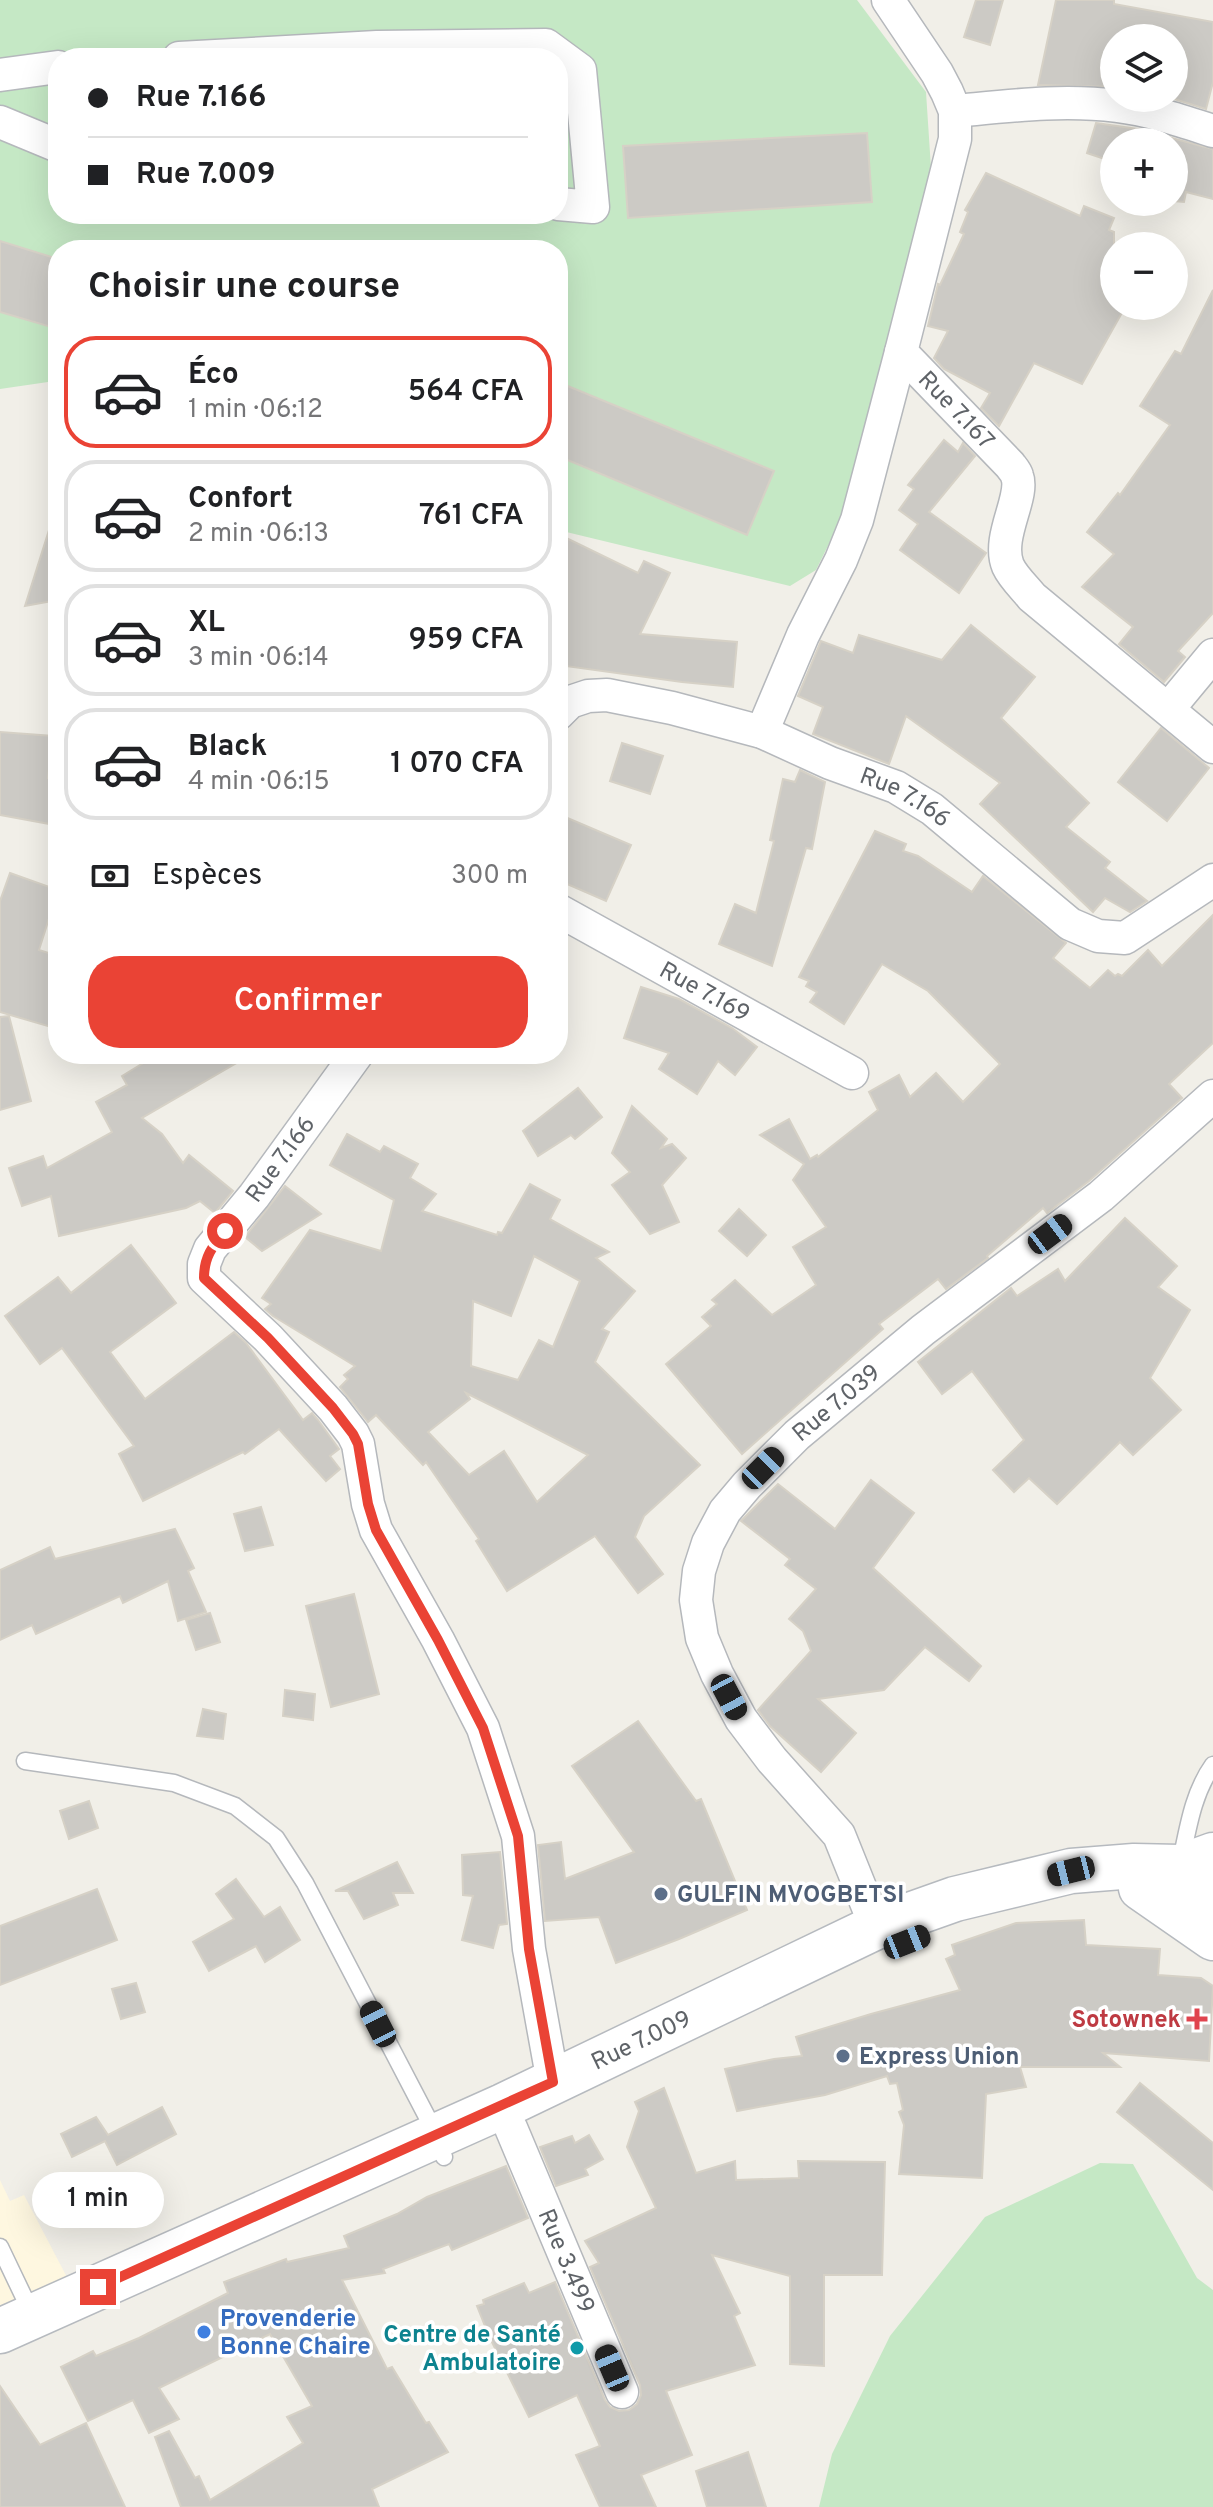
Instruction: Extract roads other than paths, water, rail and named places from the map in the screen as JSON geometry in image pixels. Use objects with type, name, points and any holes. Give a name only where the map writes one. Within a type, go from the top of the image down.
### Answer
[{"type":"main road","name":"Rue 7.009","points":[[0,2354],[441,2146],[553,2082],[876,1927],[955,1899],[1071,1871],[1134,1866],[1202,1872]]},
{"type":"main road","name":"Rue 7.009","points":[[16,2324],[441,2146],[511,2128],[824,1976],[963,1920],[1035,1897],[1141,1888],[1185,1888],[1202,1872]]},
{"type":"main road","points":[[1141,1888],[1213,1938]]},
{"type":"street","name":"Rue 7.167","points":[[888,0],[937,73],[955,111],[955,139],[901,352],[1010,465],[1017,476],[1019,487],[1008,525],[1004,554],[1011,572],[1032,597],[1213,747]]},
{"type":"street","points":[[359,48],[546,45],[550,48]]},
{"type":"street","points":[[568,61],[580,70],[593,207],[568,205]]},
{"type":"street","points":[[0,75],[48,68]]},
{"type":"street","points":[[955,111],[1036,104],[1119,106],[1174,118],[1213,131]]},
{"type":"street","points":[[0,122],[48,142]]},
{"type":"street","points":[[762,732],[857,520],[901,352]]},
{"type":"street","points":[[1169,708],[1213,655]]},
{"type":"street","name":"Rue 7.166","points":[[568,704],[588,696],[607,695],[672,708],[762,732],[830,763],[896,787],[962,833],[1070,924],[1098,936],[1125,938],[1211,885]]},
{"type":"street","name":"Rue 7.169","points":[[568,916],[852,1073]]},
{"type":"street","name":"Rue 7.166","points":[[350,1064],[254,1196],[210,1249],[204,1264],[204,1278],[268,1338],[353,1434],[358,1444],[368,1504],[376,1530],[483,1728],[518,1836],[529,1949],[553,2082]]},
{"type":"street","name":"Rue 7.039","points":[[876,1927],[839,1835],[772,1760],[741,1719],[717,1674],[702,1638],[696,1600],[699,1571],[708,1543],[725,1511],[797,1435],[923,1330],[1101,1196],[1213,1096]]},
{"type":"street","name":"Rue 3.499","points":[[511,2128],[622,2392]]},
{"type":"lane","points":[[25,1761],[174,1783],[235,1806],[276,1838],[305,1883],[441,2146]]},
{"type":"lane","points":[[1202,1872],[1189,1821],[1198,1791],[1213,1765]]},
{"type":"lane","points":[[0,2247],[16,2324]]},
{"type":"place","name":"GULFIN MVOGBETSI","points":[[661,1894]]},
{"type":"place","name":"Sotownek","points":[[1197,2019]]},
{"type":"place","name":"Express Union","points":[[843,2056]]},
{"type":"place","name":"Provenderie Bonne Chaire","points":[[204,2332]]},
{"type":"place","name":"Centre de Santé Ambulatoire","points":[[577,2348]]}]
